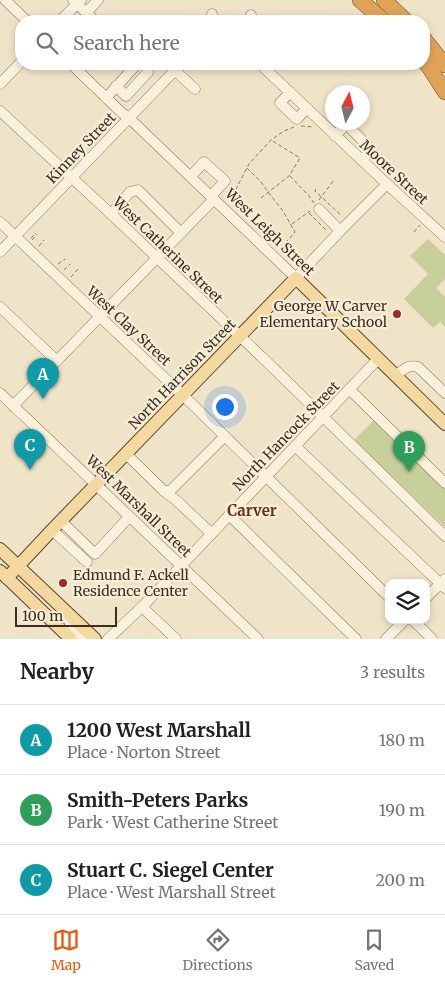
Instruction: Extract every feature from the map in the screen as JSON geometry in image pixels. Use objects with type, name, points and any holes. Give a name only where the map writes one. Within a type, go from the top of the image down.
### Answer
[{"type":"highway","points":[[360,0],[377,15]]},
{"type":"highway","points":[[384,0],[400,15]]},
{"type":"highway","points":[[430,47],[445,65]]},
{"type":"highway","points":[[430,69],[445,92]]},
{"type":"main road","name":"North Harrison Street","points":[[2,578],[18,566],[296,278]]},
{"type":"main road","name":"West Leigh Street","points":[[296,278],[444,420]]},
{"type":"main road","points":[[0,549],[95,639]]},
{"type":"main road","points":[[2,578],[71,639]]},
{"type":"street","points":[[5,0],[21,15]]},
{"type":"street","points":[[90,15],[98,0]]},
{"type":"street","points":[[65,15],[77,1],[87,15]]},
{"type":"street","points":[[0,84],[15,68]]},
{"type":"street","name":"West Leigh Street","points":[[77,70],[191,176],[296,278]]},
{"type":"street","points":[[106,98],[132,70]]},
{"type":"street","points":[[146,70],[161,85]]},
{"type":"street","name":"Kinney Street","points":[[0,252],[161,85],[172,70]]},
{"type":"street","points":[[178,70],[195,89]]},
{"type":"street","name":"Moore Street","points":[[266,70],[445,237]]},
{"type":"street","points":[[116,86],[126,96],[148,72]]},
{"type":"street","points":[[290,92],[280,103],[297,119],[307,108]]},
{"type":"street","name":"West Catherine Street","points":[[0,111],[272,366],[445,536]]},
{"type":"street","points":[[336,136],[346,124],[372,150],[361,160]]},
{"type":"street","points":[[14,406],[181,233],[225,181],[204,162],[191,176]]},
{"type":"street","name":"North Harrison Street","points":[[296,278],[387,184]]},
{"type":"street","points":[[111,214],[130,192],[138,190],[181,233]]},
{"type":"street","points":[[317,207],[340,231]]},
{"type":"street","name":"West Clay Street","points":[[0,222],[183,395],[385,593]]},
{"type":"street","points":[[0,307],[57,361]]},
{"type":"street","name":"North Hancock Street","points":[[108,639],[142,606],[378,358]]},
{"type":"street","points":[[396,376],[407,366],[414,366],[445,393]]},
{"type":"street","points":[[349,389],[445,483]]},
{"type":"street","name":"West Marshall Street","points":[[0,393],[258,639]]},
{"type":"street","points":[[164,491],[170,491],[225,436]]},
{"type":"street","points":[[295,446],[443,584],[430,595]]},
{"type":"street","points":[[126,454],[211,533]]},
{"type":"street","points":[[229,515],[356,639]]},
{"type":"street","points":[[57,526],[95,554],[130,516]]},
{"type":"street","points":[[57,526],[87,562]]},
{"type":"street","points":[[142,606],[176,639]]},
{"type":"street","points":[[65,611],[72,629],[82,639]]},
{"type":"street","points":[[386,639],[401,624]]},
{"type":"street","points":[[417,624],[432,639]]},
{"type":"path","points":[[232,202],[246,168],[271,140],[284,131],[295,127],[317,127]]},
{"type":"path","points":[[260,198],[289,176],[300,158],[271,140]]},
{"type":"path","points":[[246,168],[261,182],[283,211],[294,232],[280,249]]},
{"type":"path","points":[[289,176],[317,207]]},
{"type":"path","points":[[316,189],[315,191],[343,218]]},
{"type":"path","points":[[308,213],[329,232]]},
{"type":"path","points":[[414,232],[420,226]]},
{"type":"path","points":[[31,239],[36,234]]},
{"type":"path","points":[[39,246],[44,240]]},
{"type":"path","points":[[58,264],[64,259]]},
{"type":"path","points":[[64,270],[70,264]]},
{"type":"path","points":[[71,277],[79,268]]},
{"type":"green space","points":[[428,239],[445,255],[445,279],[436,288],[445,296],[445,327],[441,321],[433,328],[404,299],[428,274],[410,256]]},
{"type":"green space","points":[[377,417],[445,485],[445,527],[354,440]]},
{"type":"place","name":"George W Carver Elementary School","points":[[397,314]]},
{"type":"place","name":"1200 West Marshall","points":[[43,399]]},
{"type":"place","name":"Stuart C. Siegel Center","points":[[30,470]]},
{"type":"place","name":"Smith-Peters Parks","points":[[409,472]]},
{"type":"place","name":"Edmund F. Ackell Residence Center","points":[[63,583]]},
{"type":"district","name":"Carver","points":[[252,511]]}]
